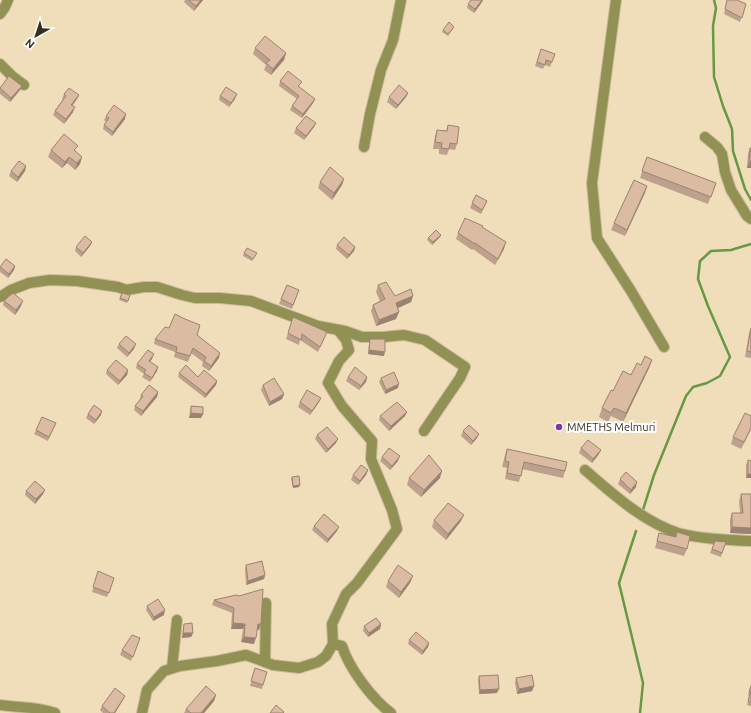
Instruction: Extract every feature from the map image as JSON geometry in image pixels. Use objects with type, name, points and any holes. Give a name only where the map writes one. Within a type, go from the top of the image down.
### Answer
[{"type":"street","points":[[0,14],[8,0]]},
{"type":"street","points":[[364,147],[370,114],[381,70],[393,40],[401,0]]},
{"type":"street","points":[[616,0],[592,183],[596,238],[631,291],[664,347]]},
{"type":"street","points":[[0,64],[24,85]]},
{"type":"street","points":[[705,137],[717,147],[722,154],[725,172],[731,190],[751,219]]},
{"type":"street","points":[[0,297],[11,290],[30,283],[50,280],[77,281],[118,287],[126,290],[144,286],[157,287],[176,294],[195,298],[220,298],[251,301],[318,326],[362,336],[383,337],[404,335],[425,340],[465,367],[460,378],[424,431]]},
{"type":"street","points":[[142,713],[147,690],[164,671],[172,668],[246,655],[273,665],[299,668],[318,662],[326,656],[333,644],[332,624],[346,594],[357,583],[397,529],[392,510],[371,459],[372,441],[342,406],[328,383],[339,361],[349,350],[346,340],[338,330]]},
{"type":"street","points":[[585,470],[645,518],[678,533],[711,538],[751,541]]},
{"type":"street","points":[[265,662],[266,603]]},
{"type":"street","points":[[172,668],[177,620]]},
{"type":"street","points":[[333,644],[342,646],[346,658],[370,693],[391,713]]},
{"type":"street","points":[[0,705],[33,708],[55,713]]},
{"type":"building","points":[[188,0],[201,0],[196,6]]},
{"type":"building","points":[[471,0],[482,0],[475,9],[468,4]]},
{"type":"building","points":[[727,0],[737,0],[746,4],[742,18],[725,9]]},
{"type":"building","points":[[449,22],[454,27],[448,34],[443,30]]},
{"type":"building","points":[[265,36],[286,53],[273,69],[266,63],[270,60],[255,48]]},
{"type":"building","points":[[541,49],[555,54],[552,62],[546,60],[545,65],[537,62]]},
{"type":"building","points":[[288,71],[302,82],[298,86],[315,99],[303,114],[292,106],[299,96],[280,81]]},
{"type":"building","points":[[9,76],[22,86],[11,98],[0,88]]},
{"type":"building","points":[[399,85],[408,93],[398,105],[389,97]]},
{"type":"building","points":[[226,87],[237,94],[231,103],[220,96]]},
{"type":"building","points":[[69,88],[79,95],[71,105],[75,107],[66,119],[55,111],[66,96],[64,94]]},
{"type":"building","points":[[114,105],[126,114],[113,132],[104,125],[109,118],[106,116]]},
{"type":"building","points":[[306,116],[316,123],[306,136],[296,128]]},
{"type":"building","points":[[448,125],[459,127],[457,144],[450,143],[449,149],[441,148],[442,143],[435,142],[437,130],[447,131]]},
{"type":"building","points":[[64,134],[78,146],[74,150],[82,157],[77,163],[69,157],[65,162],[51,150]]},
{"type":"building","points":[[750,148],[751,162],[749,162]]},
{"type":"building","points":[[647,157],[716,183],[711,197],[642,171]]},
{"type":"building","points":[[19,161],[26,166],[18,177],[11,171]]},
{"type":"building","points":[[330,167],[344,179],[334,193],[320,182]]},
{"type":"building","points":[[634,180],[647,186],[627,230],[614,223]]},
{"type":"building","points":[[476,195],[487,201],[482,210],[472,203]]},
{"type":"building","points":[[465,218],[483,226],[482,227],[506,242],[498,259],[458,233]]},
{"type":"building","points":[[436,230],[441,235],[433,242],[428,238]]},
{"type":"building","points":[[85,236],[92,242],[83,253],[76,247]]},
{"type":"building","points":[[344,237],[355,247],[349,255],[337,245]]},
{"type":"building","points":[[247,248],[257,253],[253,259],[244,253]]},
{"type":"building","points":[[6,259],[15,266],[9,274],[0,267]]},
{"type":"building","points":[[386,282],[395,296],[411,289],[413,296],[396,303],[399,312],[379,320],[373,305],[385,299],[378,285]]},
{"type":"building","points":[[287,285],[299,290],[293,305],[281,299]]},
{"type":"building","points":[[13,293],[23,301],[16,310],[4,301]]},
{"type":"building","points":[[122,293],[130,295],[128,301],[120,298]]},
{"type":"building","points":[[175,314],[200,325],[197,335],[220,353],[211,366],[204,361],[206,357],[193,348],[190,356],[176,352],[177,347],[155,339],[165,327],[169,328]]},
{"type":"building","points":[[293,317],[327,332],[320,347],[302,334],[301,340],[288,333]]},
{"type":"building","points":[[751,328],[751,352],[747,351]]},
{"type":"building","points":[[126,336],[136,344],[129,353],[119,344]]},
{"type":"building","points":[[370,339],[385,339],[385,352],[369,350]]},
{"type":"building","points":[[148,350],[154,354],[149,361],[158,367],[152,378],[144,373],[146,370],[137,364]]},
{"type":"building","points":[[645,356],[652,360],[626,413],[614,408],[611,413],[602,408],[623,371],[631,375],[637,363],[641,365]]},
{"type":"building","points":[[116,360],[128,370],[120,381],[107,370]]},
{"type":"building","points":[[186,365],[198,377],[204,370],[217,381],[206,394],[179,373]]},
{"type":"building","points":[[355,367],[367,377],[361,386],[348,377]]},
{"type":"building","points":[[394,372],[399,384],[386,390],[381,378]]},
{"type":"building","points":[[274,378],[284,394],[270,402],[263,385]]},
{"type":"building","points":[[149,385],[158,392],[143,411],[135,406]]},
{"type":"building","points":[[307,390],[321,398],[312,411],[300,402]]},
{"type":"building","points":[[397,402],[407,412],[391,426],[380,416]]},
{"type":"building","points":[[94,405],[102,411],[96,420],[88,414]]},
{"type":"building","points":[[191,406],[203,407],[203,414],[191,413]]},
{"type":"building","points":[[745,413],[751,416],[751,428],[744,442],[733,437]]},
{"type":"building","points":[[42,417],[56,423],[49,437],[36,430]]},
{"type":"building","points":[[469,425],[479,434],[473,441],[463,431]]},
{"type":"building","points":[[327,427],[338,439],[328,449],[317,435]]},
{"type":"building","points":[[588,440],[601,450],[593,459],[581,448]]},
{"type":"building","points":[[389,448],[400,456],[392,466],[382,457]]},
{"type":"building","points":[[507,449],[567,462],[565,471],[524,462],[521,476],[507,473],[509,462],[505,461]]},
{"type":"building","points":[[429,455],[442,471],[424,490],[409,478]]},
{"type":"building","points":[[748,460],[751,461],[751,474],[748,474]]},
{"type":"building","points":[[361,465],[368,470],[360,481],[353,475]]},
{"type":"building","points":[[626,472],[637,482],[631,490],[620,479]]},
{"type":"building","points":[[299,476],[300,485],[293,486],[292,477]]},
{"type":"building","points":[[35,481],[45,490],[36,499],[26,491]]},
{"type":"building","points":[[741,494],[751,494],[751,528],[732,527],[732,513],[743,513]]},
{"type":"building","points":[[448,503],[464,515],[448,534],[434,520]]},
{"type":"building","points":[[324,514],[339,527],[328,539],[314,526]]},
{"type":"building","points":[[677,532],[690,536],[687,549],[657,541],[659,533],[676,537]]},
{"type":"building","points":[[715,541],[726,542],[722,553],[712,549]]},
{"type":"building","points":[[262,561],[265,575],[248,581],[246,565]]},
{"type":"building","points":[[398,565],[413,576],[401,592],[388,581]]},
{"type":"building","points":[[98,571],[114,578],[109,593],[93,587]]},
{"type":"building","points":[[263,589],[261,624],[258,624],[256,638],[244,637],[245,624],[233,623],[234,608],[214,600],[236,595],[239,596]]},
{"type":"building","points":[[158,599],[165,610],[154,617],[147,606]]},
{"type":"building","points":[[376,618],[381,624],[369,633],[364,626]]},
{"type":"building","points":[[192,623],[193,633],[183,633],[184,624]]},
{"type":"building","points":[[416,632],[429,643],[423,651],[409,640]]},
{"type":"building","points":[[132,635],[140,638],[133,657],[122,650]]},
{"type":"building","points":[[255,668],[267,672],[263,685],[251,681]]},
{"type":"building","points":[[498,675],[499,689],[480,690],[479,676]]},
{"type":"building","points":[[532,675],[534,686],[519,689],[516,678]]},
{"type":"building","points":[[206,686],[216,695],[201,713],[191,713],[186,709]]},
{"type":"building","points":[[115,688],[125,696],[114,713],[110,713],[102,706]]},
{"type":"building","points":[[751,692],[751,702],[748,701]]},
{"type":"building","points":[[276,705],[284,712],[283,713],[270,713]]},
{"type":"waterway","points":[[714,0],[716,8],[713,26],[714,77],[732,129],[733,151],[745,189],[751,200]]},
{"type":"waterway","points":[[642,513],[654,475],[686,396],[693,387],[707,383],[720,376],[730,357],[698,279],[700,261],[711,251],[731,250],[751,244]]},
{"type":"waterway","points":[[636,531],[619,583],[643,683],[640,713]]},
{"type":"place","name":"MMETHS Melmuri","points":[[559,427]]}]
